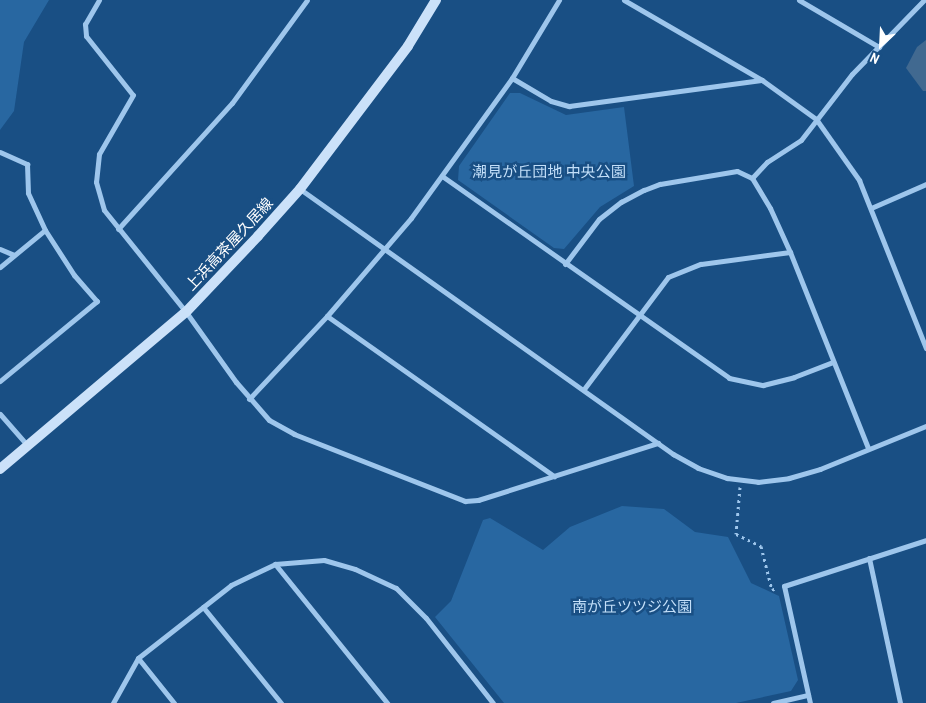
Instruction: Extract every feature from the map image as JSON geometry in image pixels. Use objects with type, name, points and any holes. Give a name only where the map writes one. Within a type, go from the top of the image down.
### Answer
[{"type":"main road","name":"上浜高茶屋久居線","points":[[0,469],[186,312],[300,189],[408,46],[436,0]]},
{"type":"street","points":[[99,0],[85,24],[86,36],[133,95],[102,144],[96,167],[100,197],[118,229],[186,312],[249,399],[281,428],[458,500],[478,500],[658,443]]},
{"type":"street","points":[[118,229],[232,103],[307,0]]},
{"type":"street","points":[[249,399],[327,316],[386,248],[442,176],[512,78],[560,0]]},
{"type":"street","points":[[624,0],[762,80],[816,119],[850,163],[871,208],[926,348]]},
{"type":"street","points":[[799,0],[879,47]]},
{"type":"street","points":[[752,178],[767,162],[801,140],[852,74],[924,0]]},
{"type":"street","points":[[512,78],[551,101],[569,106],[762,80]]},
{"type":"street","points":[[0,152],[27,164],[28,193],[45,230],[74,276],[97,301],[0,380]]},
{"type":"street","points":[[565,264],[599,219],[632,196],[660,184],[737,171],[752,178],[770,208],[790,252],[868,448]]},
{"type":"street","points":[[442,176],[719,372],[740,382],[764,385],[833,362]]},
{"type":"street","points":[[871,208],[926,184]]},
{"type":"street","points":[[300,189],[386,248],[658,443],[698,468],[741,480],[774,481],[797,476],[926,426]]},
{"type":"street","points":[[0,267],[45,230]]},
{"type":"street","points":[[0,249],[14,255]]},
{"type":"street","points":[[584,389],[661,283],[678,272],[701,264],[790,252]]},
{"type":"street","points":[[327,316],[554,476]]},
{"type":"street","points":[[0,414],[28,447]]},
{"type":"street","points":[[810,703],[784,586],[926,540]]},
{"type":"street","points":[[869,558],[900,703]]},
{"type":"street","points":[[114,703],[138,658],[203,607],[248,575],[275,564],[306,560],[340,564],[396,588],[426,618],[492,701],[485,703]]},
{"type":"street","points":[[275,564],[387,703]]},
{"type":"street","points":[[203,607],[280,703]]},
{"type":"street","points":[[138,658],[174,703]]},
{"type":"street","points":[[773,703],[808,696]]},
{"type":"path","points":[[741,480],[736,534],[761,546],[772,590],[784,586]]},
{"type":"green space","points":[[0,0],[49,0],[24,42],[14,111],[0,130]]},
{"type":"green space","name":"潮見が丘団地 中央公園","points":[[510,93],[520,93],[566,115],[624,107],[634,186],[600,207],[564,249],[554,248],[458,180],[459,166]]},
{"type":"green space","name":"南が丘ツツジ公園","points":[[622,506],[664,509],[695,532],[728,537],[751,583],[779,596],[798,680],[791,691],[736,703],[504,703],[435,617],[451,601],[483,520],[490,518],[543,550],[570,527]]},
{"type":"shaded area","points":[[926,40],[926,91],[923,91],[906,68],[917,47]]}]
